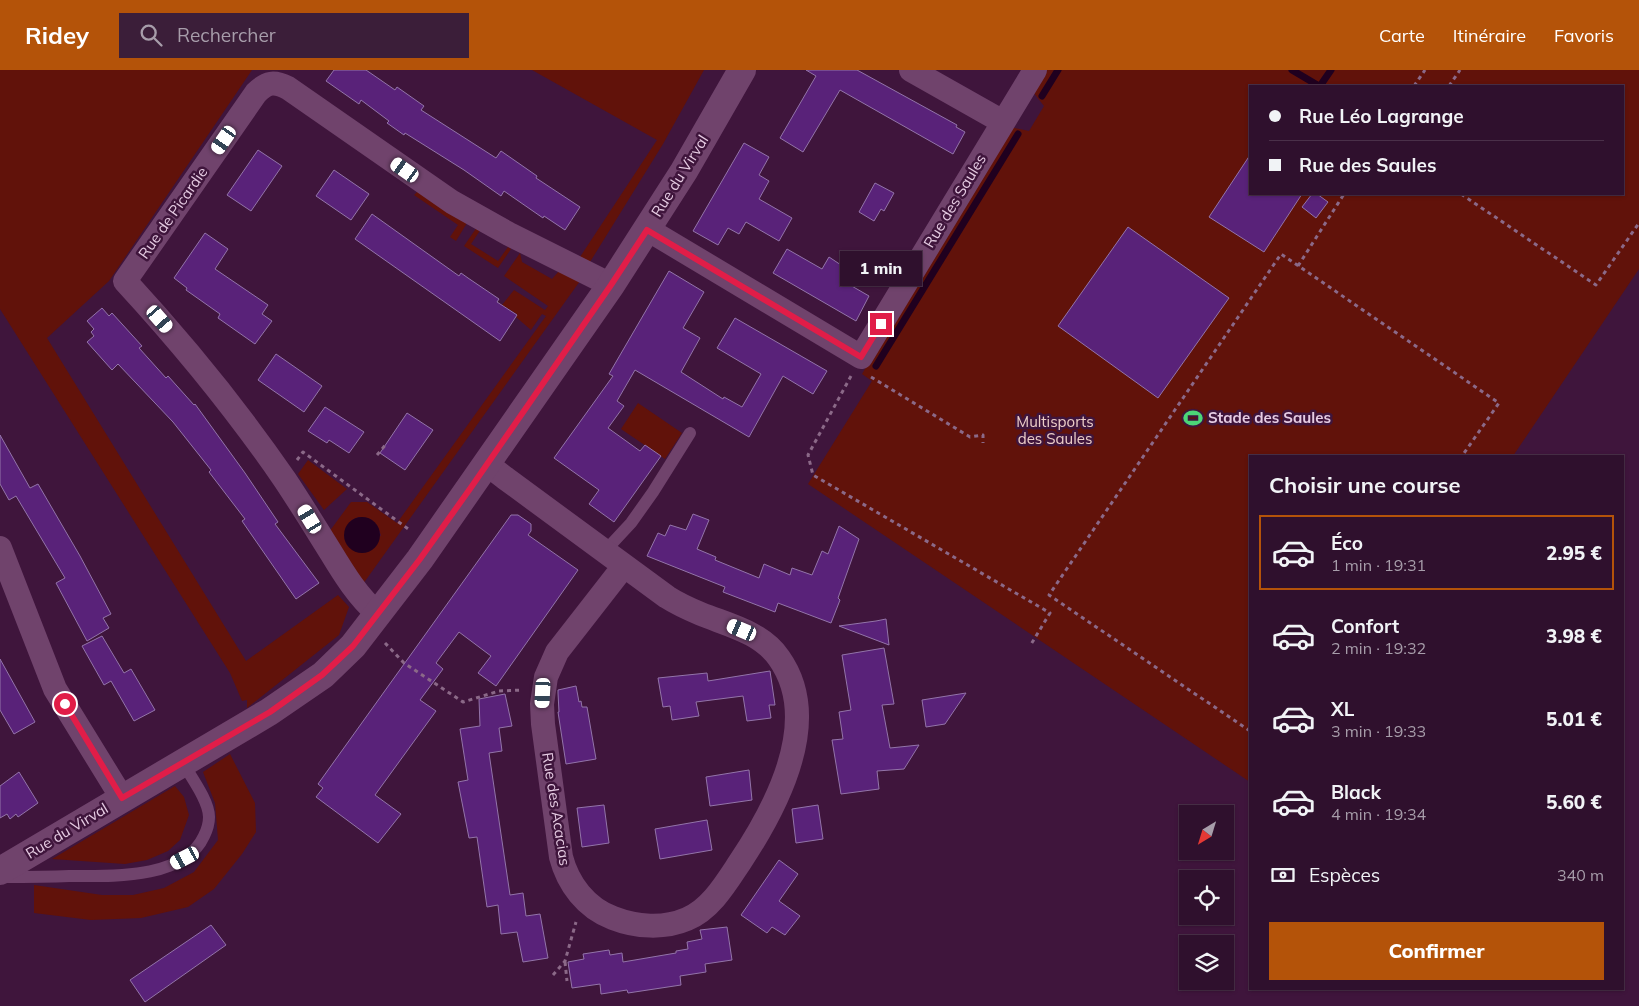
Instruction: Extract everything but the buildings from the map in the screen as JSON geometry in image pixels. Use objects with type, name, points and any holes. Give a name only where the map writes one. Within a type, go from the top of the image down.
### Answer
[{"type":"street","name":"Rue du Virval","points":[[0,870],[270,712],[322,675],[353,646],[430,544],[611,285],[704,138],[742,70]]},
{"type":"street","points":[[911,70],[1003,122]]},
{"type":"street","name":"Rue des Saules","points":[[858,362],[1035,70]]},
{"type":"street","name":"Rue de Picardie","points":[[374,620],[365,601],[344,574],[283,478],[216,387],[160,319],[125,281],[263,86],[271,82],[279,83],[288,88],[452,202],[522,242],[611,285]]},
{"type":"street","points":[[647,230],[858,362]]},
{"type":"street","name":"Rue des Acacias","points":[[487,464],[667,597],[684,607],[754,635],[778,656],[792,684],[795,697],[794,737],[787,772],[769,814],[735,870],[710,903],[700,912],[675,923],[663,925],[635,924],[606,916],[582,897],[572,886],[565,872],[562,857],[543,724],[542,704],[546,677],[557,652],[624,566]]},
{"type":"street","points":[[0,548],[55,689],[122,798]]},
{"type":"lane","points":[[605,551],[631,522],[653,492],[690,433]]},
{"type":"lane","points":[[0,877],[133,874],[159,869],[185,858],[194,851],[202,840],[210,818],[208,809],[183,763]]},
{"type":"path","points":[[1415,85],[1425,70]]},
{"type":"path","points":[[1450,85],[1460,70]]},
{"type":"path","points":[[1298,266],[1343,195]]},
{"type":"path","points":[[1462,195],[1596,286],[1639,223]]},
{"type":"path","points":[[1249,730],[1049,595],[1281,254],[1499,403],[1463,455]]},
{"type":"path","points":[[983,443],[982,435],[970,438],[858,362],[808,455],[813,475],[1050,613],[1030,646]]},
{"type":"path","points":[[377,456],[387,442]]},
{"type":"path","points":[[283,478],[303,452],[430,544]]},
{"type":"path","points":[[374,620],[404,663],[463,702],[498,691],[544,689]]},
{"type":"path","points":[[567,981],[565,961],[582,897]]},
{"type":"path","points":[[553,975],[565,961]]},
{"type":"green space","points":[[0,70],[252,70],[109,281],[47,338],[246,661],[338,595],[349,607],[339,635],[247,708],[247,700],[242,701],[230,673],[0,309]]},
{"type":"green space","points":[[532,70],[704,70],[663,144],[590,262],[580,257],[657,140]]},
{"type":"green space","name":"Stade des Saules","points":[[1047,70],[1639,70],[1639,269],[1514,455],[1249,455],[1249,781],[808,484],[872,381],[862,374],[1010,127],[1029,131],[1044,106],[1033,92]]},
{"type":"green space","points":[[418,191],[467,223],[456,241],[450,237],[458,225],[414,195]]},
{"type":"green space","points":[[477,227],[481,229],[471,244],[498,261],[508,247],[511,249],[498,268],[464,246]]},
{"type":"green space","points":[[520,253],[522,262],[552,279],[559,271],[580,281],[363,584],[329,532],[351,502],[367,502],[397,523],[546,316],[542,314],[531,330],[516,317],[517,314],[502,305],[514,290],[545,310],[548,306],[504,276]],"holes":[[[359,517],[376,525],[381,536],[347,526],[352,520]]]},
{"type":"green space","points":[[638,403],[682,433],[665,459],[621,429]]},
{"type":"green space","points":[[308,460],[347,489],[324,510],[298,474]]},
{"type":"green space","points":[[230,754],[255,803],[256,832],[242,854],[214,889],[188,907],[141,918],[91,920],[34,913],[34,885],[102,895],[133,895],[164,888],[194,872],[218,840],[215,803],[203,772]]},
{"type":"green space","points":[[175,786],[184,797],[189,815],[180,840],[168,851],[147,860],[125,864],[52,859]]},
{"type":"shaded area","points":[[362,517],[374,523],[380,535],[374,547],[362,553],[350,547],[344,535],[350,523]]},
{"type":"waterway","points":[[1042,96],[1058,70]]},
{"type":"waterway","points":[[1292,70],[1317,85]]},
{"type":"waterway","points":[[1321,85],[1331,70]]},
{"type":"waterway","points":[[876,366],[1018,134]]},
{"type":"place","name":"Stade des Saules","points":[[1193,418]]},
{"type":"route","points":[[65,704],[122,798],[270,712],[322,675],[353,646],[420,559],[611,285],[647,230],[861,357],[881,324]]},
{"type":"park label","name":"Multisports des Saules","points":[[1055,430]]}]
